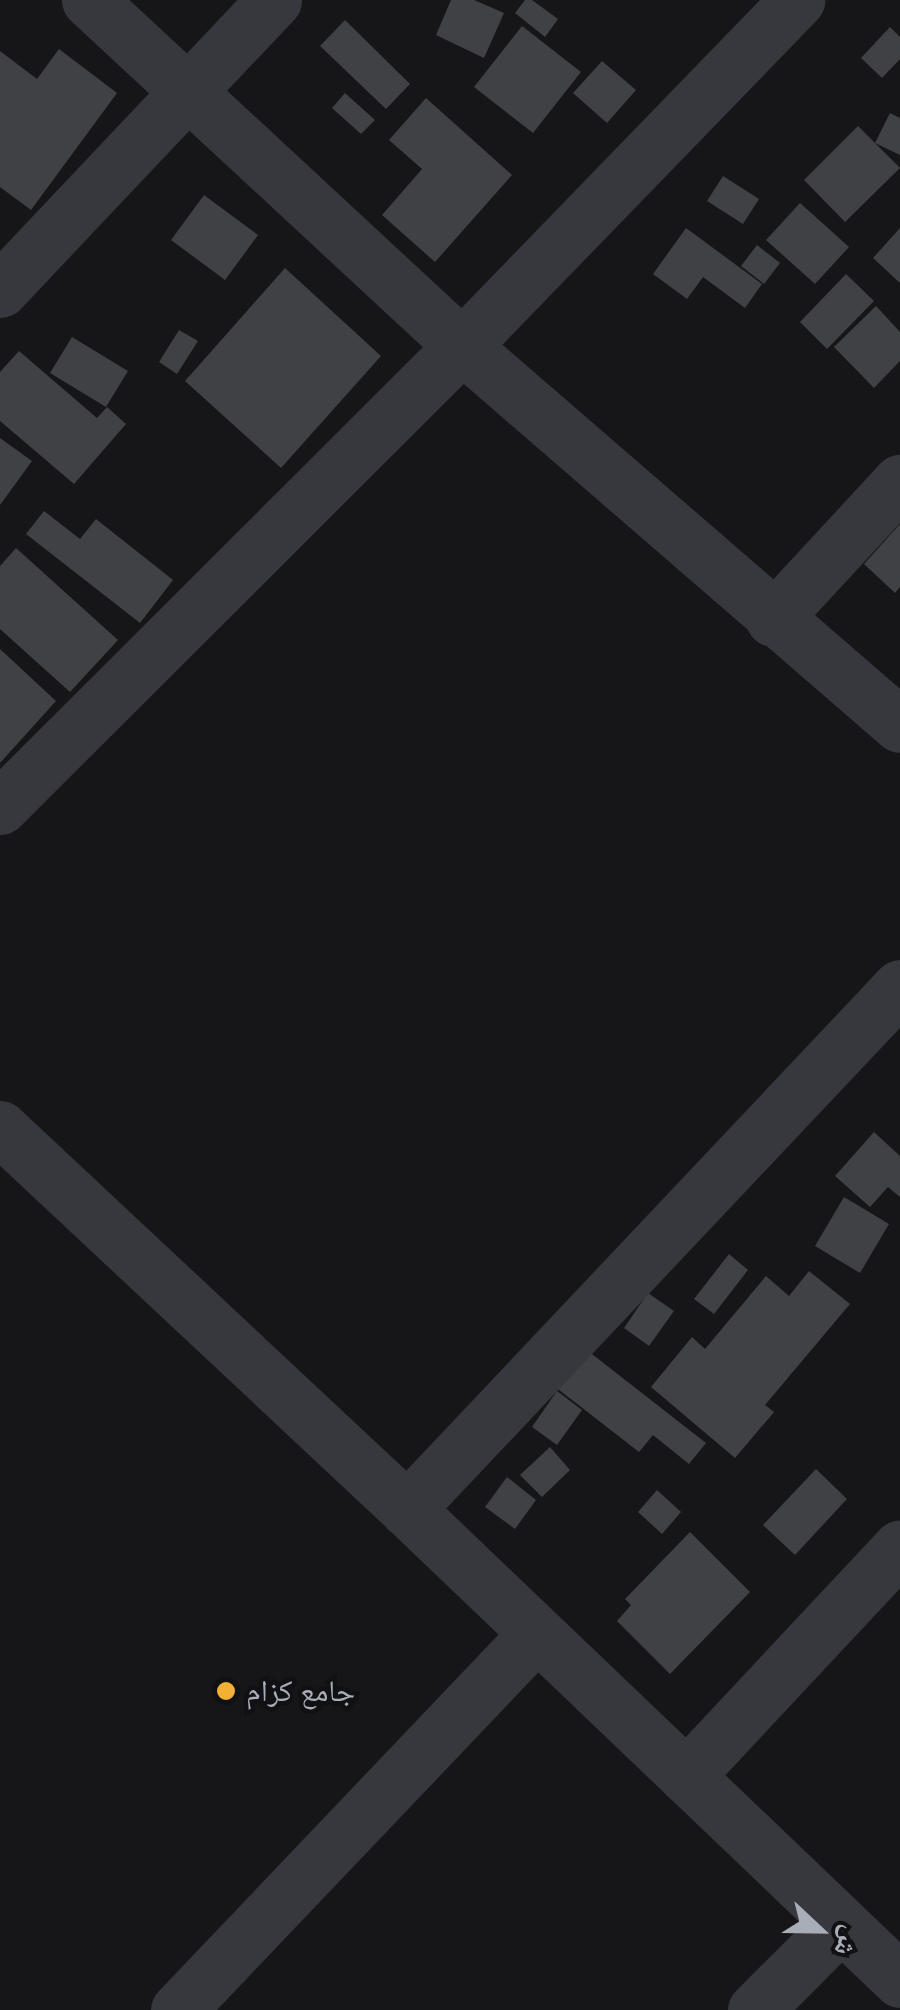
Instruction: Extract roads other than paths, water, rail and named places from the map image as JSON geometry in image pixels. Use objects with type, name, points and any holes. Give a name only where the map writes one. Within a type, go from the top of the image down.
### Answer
[{"type":"street","points":[[88,0],[462,346],[900,725]]},
{"type":"street","points":[[0,290],[274,0]]},
{"type":"street","points":[[0,807],[462,346],[797,0]]},
{"type":"street","points":[[773,619],[900,482]]},
{"type":"street","points":[[408,1508],[900,987]]},
{"type":"street","points":[[0,1128],[408,1508],[900,1980]]},
{"type":"street","points":[[686,1776],[900,1547]]},
{"type":"street","points":[[178,2010],[536,1634]]},
{"type":"street","points":[[755,2010],[840,1925]]},
{"type":"place","name":"جامع كزام","points":[[226,1691]]}]
